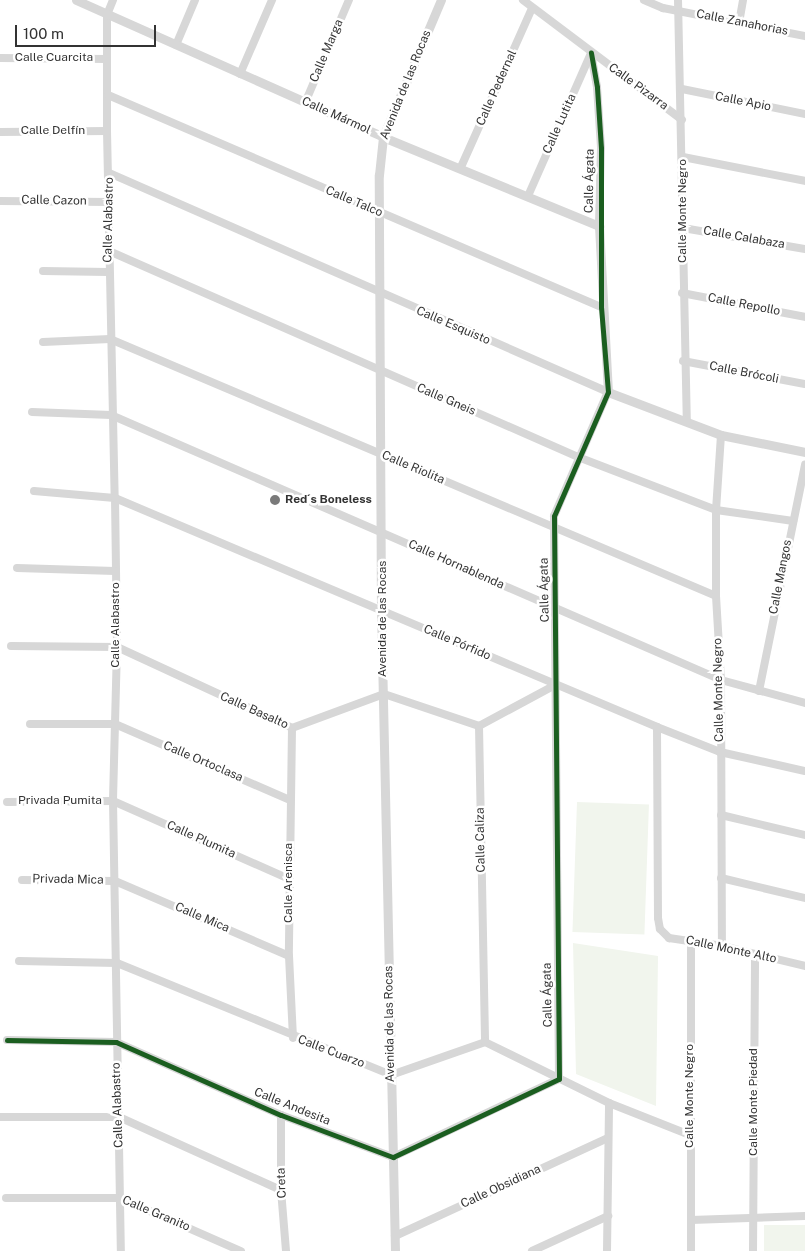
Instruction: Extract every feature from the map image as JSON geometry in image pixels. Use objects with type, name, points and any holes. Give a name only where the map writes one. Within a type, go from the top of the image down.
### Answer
[{"type":"street","name":"Calle Mármol","points":[[76,0],[383,137],[462,167],[599,226]]},
{"type":"street","name":"Calle Alabastro","points":[[113,0],[107,15],[107,131],[111,415],[115,498],[116,724],[113,801],[121,1251]]},
{"type":"street","points":[[176,45],[195,0]]},
{"type":"street","points":[[240,74],[272,0]]},
{"type":"street","name":"Calle Marga","points":[[305,103],[349,0]]},
{"type":"street","name":"Avenida de las Rocas","points":[[395,1251],[381,611],[383,533],[382,295],[379,213],[383,137],[441,0]]},
{"type":"street","name":"Calle Pizarra","points":[[523,0],[682,120]]},
{"type":"street","name":"Calle Zanahorias","points":[[644,0],[678,11],[805,36]]},
{"type":"street","name":"Calle Monte Negro","points":[[678,0],[683,157],[683,361],[687,422]]},
{"type":"street","points":[[739,23],[743,0]]},
{"type":"street","name":"Calle Pedernal","points":[[462,167],[532,8]]},
{"type":"street","name":"Calle Lutita","points":[[528,196],[591,53]]},
{"type":"street","name":"Calle Ágata","points":[[559,1079],[554,528],[556,506],[608,392],[601,307],[599,226],[600,140],[591,53]]},
{"type":"street","name":"Calle Cuarcita","points":[[0,58],[107,59]]},
{"type":"street","name":"Calle Apio","points":[[682,89],[805,114]]},
{"type":"street","name":"Calle Talco","points":[[108,95],[601,307]]},
{"type":"street","name":"Calle Delfín","points":[[0,132],[107,131]]},
{"type":"street","points":[[683,157],[805,180]]},
{"type":"street","name":"Calle Esquisto","points":[[109,173],[382,295],[608,392],[721,435],[805,452]]},
{"type":"street","name":"Calle Cazon","points":[[0,200],[109,202]]},
{"type":"street","name":"Calle Calabaza","points":[[683,228],[805,249]]},
{"type":"street","name":"Calle Gneis","points":[[108,251],[578,457],[716,510],[793,521]]},
{"type":"street","points":[[42,271],[108,272]]},
{"type":"street","name":"Calle Repollo","points":[[682,293],[805,317]]},
{"type":"street","points":[[43,342],[110,339]]},
{"type":"street","name":"Calle Riolita","points":[[110,339],[716,596]]},
{"type":"street","name":"Calle Brócoli","points":[[683,361],[805,384]]},
{"type":"street","points":[[32,412],[111,415]]},
{"type":"street","name":"Calle Hornablenda","points":[[111,415],[720,680],[805,703]]},
{"type":"street","name":"Calle Monte Negro","points":[[721,435],[716,510],[716,596],[720,680],[722,946]]},
{"type":"street","name":"Calle Mangos","points":[[759,690],[805,465]]},
{"type":"street","name":"Calle Pórfido","points":[[34,491],[115,498],[556,685],[720,752],[805,771]]},
{"type":"street","points":[[17,568],[115,571]]},
{"type":"street","points":[[11,646],[116,647]]},
{"type":"street","name":"Calle Basalto","points":[[116,647],[292,728],[384,694]]},
{"type":"street","points":[[384,694],[479,726],[556,685]]},
{"type":"street","points":[[30,724],[116,724]]},
{"type":"street","name":"Calle Ortoclasa","points":[[116,724],[290,800]]},
{"type":"street","name":"Calle Caliza","points":[[479,726],[485,1042]]},
{"type":"street","name":"Calle Monte Alto","points":[[657,727],[658,918],[660,929],[669,938],[722,946],[805,966]]},
{"type":"street","name":"Calle Arenisca","points":[[292,728],[289,956],[293,1038]]},
{"type":"street","name":"Privada Pumita","points":[[7,802],[113,801]]},
{"type":"street","name":"Calle Plumita","points":[[113,801],[289,879]]},
{"type":"street","points":[[721,815],[805,835]]},
{"type":"street","points":[[721,878],[805,898]]},
{"type":"street","name":"Privada Mica","points":[[22,880],[115,881]]},
{"type":"street","name":"Calle Mica","points":[[115,881],[289,956]]},
{"type":"street","name":"Calle Monte Negro","points":[[690,1251],[691,940]]},
{"type":"street","name":"Calle Monte Piedad","points":[[753,1251],[755,954]]},
{"type":"street","name":"Calle Cuarzo","points":[[19,961],[117,963],[293,1038],[391,1075]]},
{"type":"street","name":"Calle Andesita","points":[[7,1040],[116,1042],[281,1115],[393,1157]]},
{"type":"street","points":[[391,1075],[485,1042],[609,1103],[690,1136]]},
{"type":"street","points":[[393,1157],[559,1079]]},
{"type":"street","points":[[607,1251],[609,1103]]},
{"type":"street","name":"Creta","points":[[281,1115],[282,1190],[286,1251]]},
{"type":"street","points":[[0,1116],[119,1117],[282,1190]]},
{"type":"street","name":"Calle Obsidiana","points":[[395,1236],[608,1138]]},
{"type":"street","name":"Calle Granito","points":[[6,1198],[120,1198],[241,1251]]},
{"type":"street","points":[[532,1251],[608,1216]]},
{"type":"street","points":[[691,1220],[805,1216]]},
{"type":"shaded area","points":[[577,802],[649,805],[644,934],[572,932]]},
{"type":"shaded area","points":[[573,943],[658,956],[656,1106],[576,1074]]},
{"type":"shaded area","points":[[764,1225],[805,1225],[805,1251],[764,1251]]},
{"type":"cycle path","points":[[7,1040],[116,1042],[281,1115],[393,1157],[559,1079],[554,516],[608,392],[601,307],[601,148],[597,87],[591,53]]},
{"type":"place","name":"Red´s Boneless","points":[[275,500]]}]
